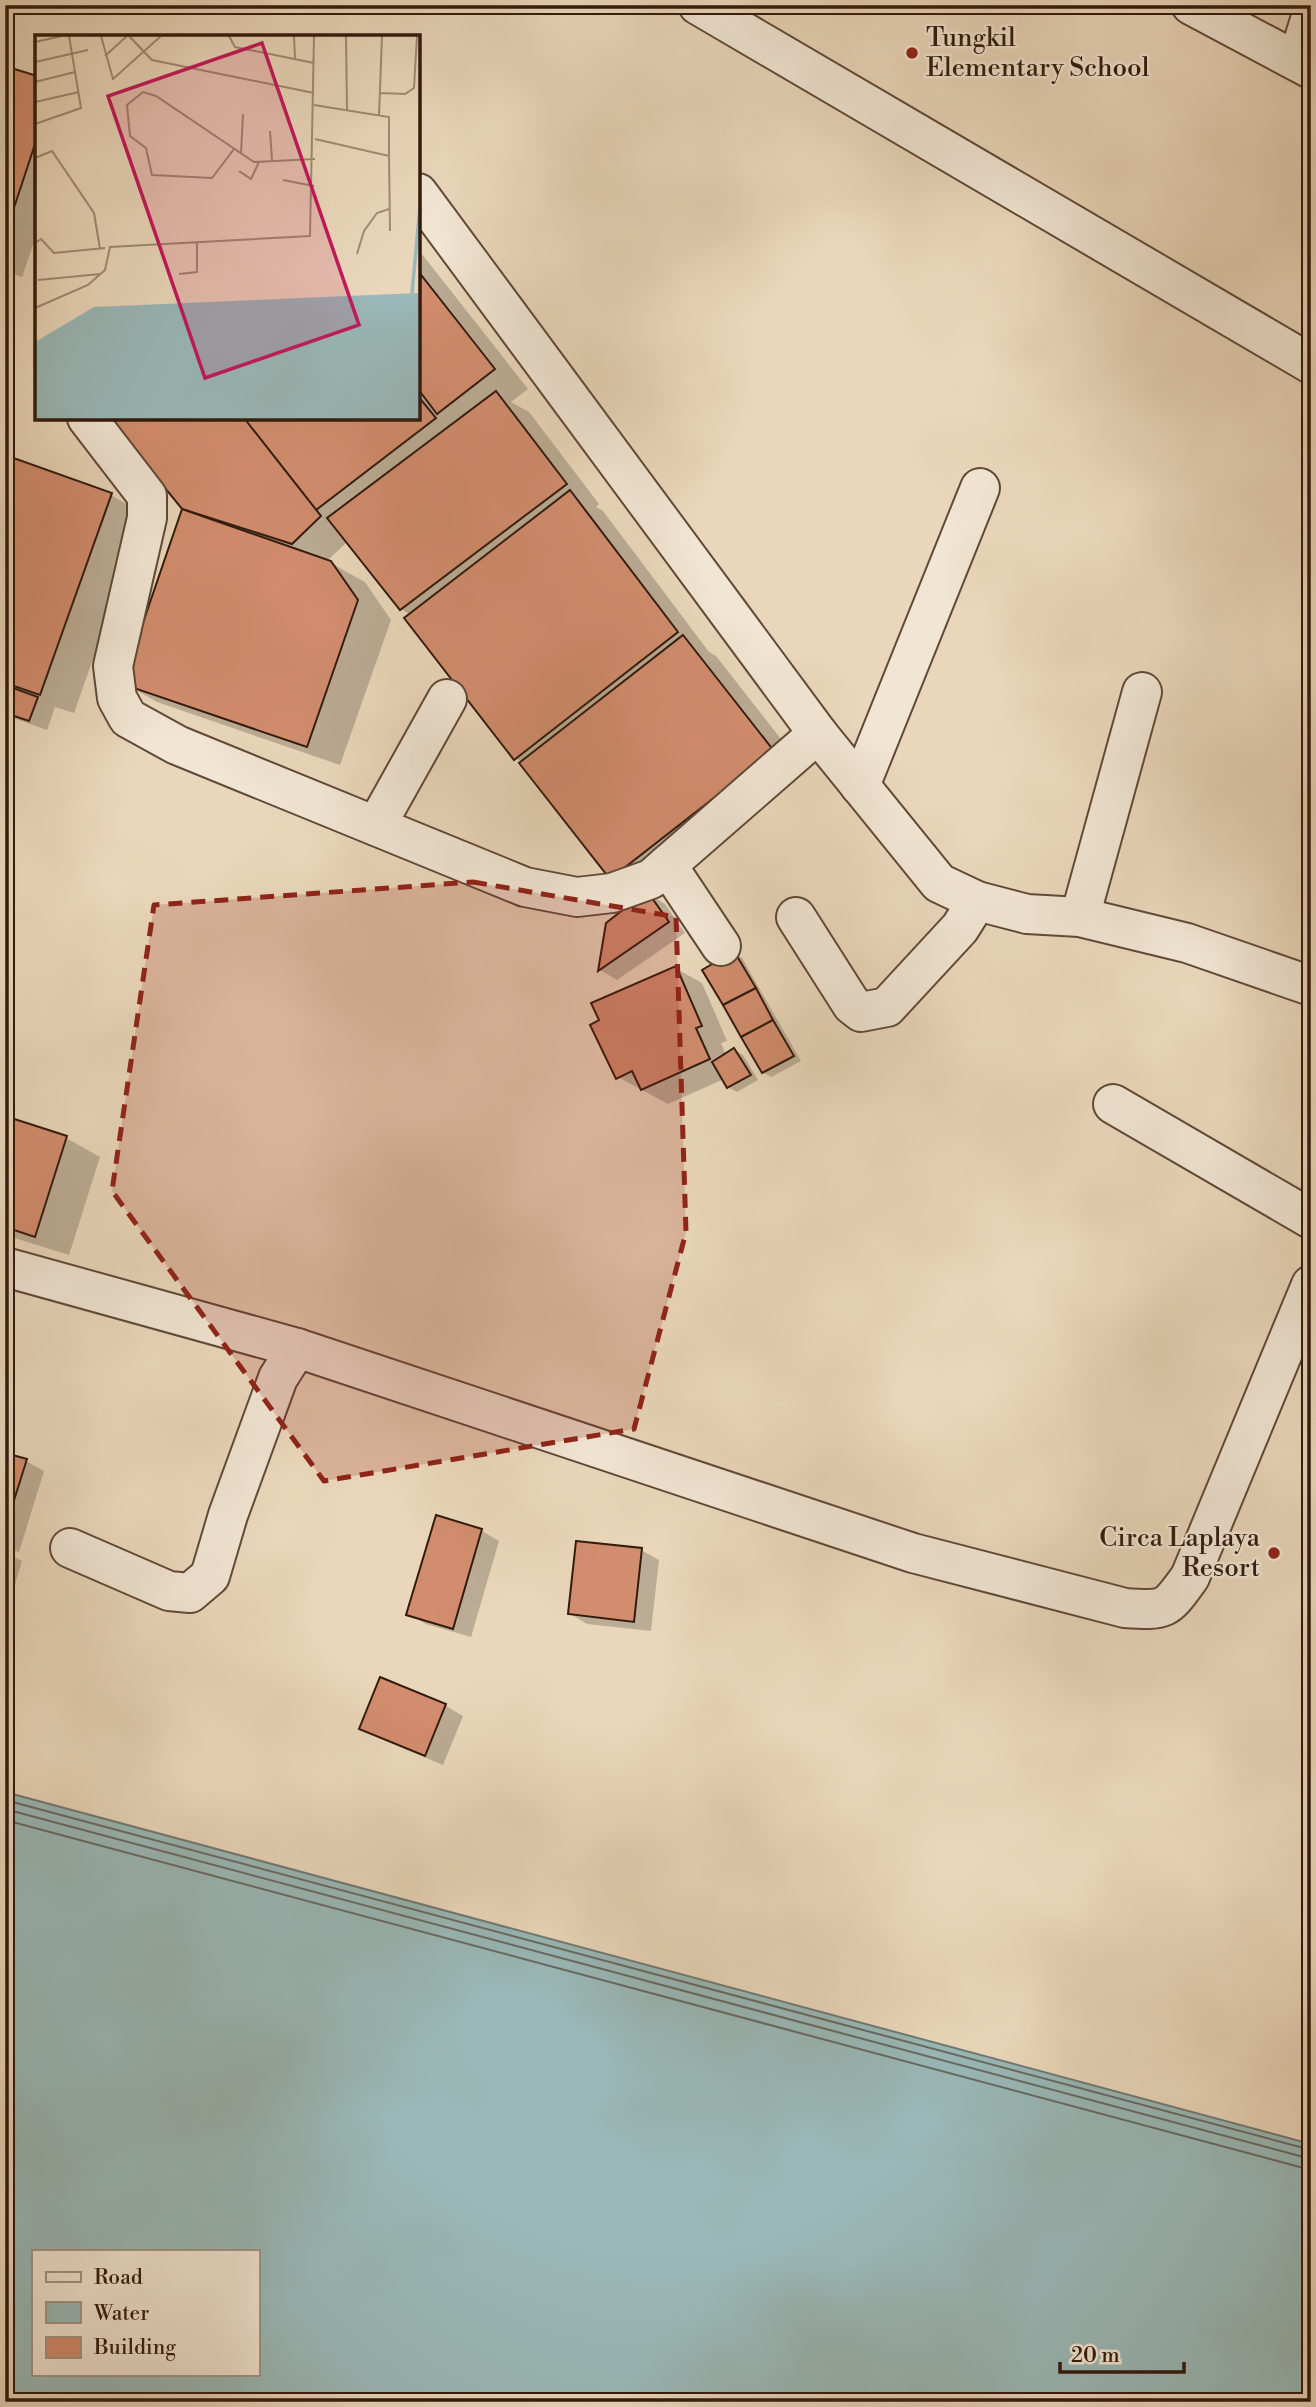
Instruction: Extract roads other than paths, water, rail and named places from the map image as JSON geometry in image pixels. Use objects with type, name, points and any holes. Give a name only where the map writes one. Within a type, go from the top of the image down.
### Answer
[{"type":"street","points":[[698,5],[1311,364]]},
{"type":"street","points":[[1191,5],[1304,65],[1311,17]]},
{"type":"street","points":[[420,196],[819,735],[939,883],[977,901],[1027,914],[1080,917],[1187,943],[1311,986]]},
{"type":"street","points":[[89,420],[147,496],[147,518],[113,666],[117,698],[128,718],[177,745],[525,887],[577,897],[612,893],[651,879],[819,735]]},
{"type":"street","points":[[860,786],[980,488]]},
{"type":"street","points":[[1080,917],[1142,692]]},
{"type":"street","points":[[376,825],[447,699]]},
{"type":"street","points":[[667,865],[721,946]]},
{"type":"street","points":[[796,917],[852,1005],[861,1012],[872,1012],[887,1007],[960,928],[977,901]]},
{"type":"street","points":[[1113,1104],[1311,1219]]},
{"type":"street","points":[[5,1267],[296,1349],[913,1553],[1125,1608],[1154,1610],[1171,1602],[1190,1577],[1311,1285]]},
{"type":"street","points":[[70,1548],[169,1591],[190,1593],[210,1576],[228,1516],[278,1378],[296,1349]]},
{"type":"water","points":[[5,1792],[1311,2144],[1311,2402],[5,2402]]},
{"type":"place","name":"Tungkil Elementary School","points":[[912,53]]},
{"type":"place","name":"Circa Laplaya Resort","points":[[1274,1553]]}]
